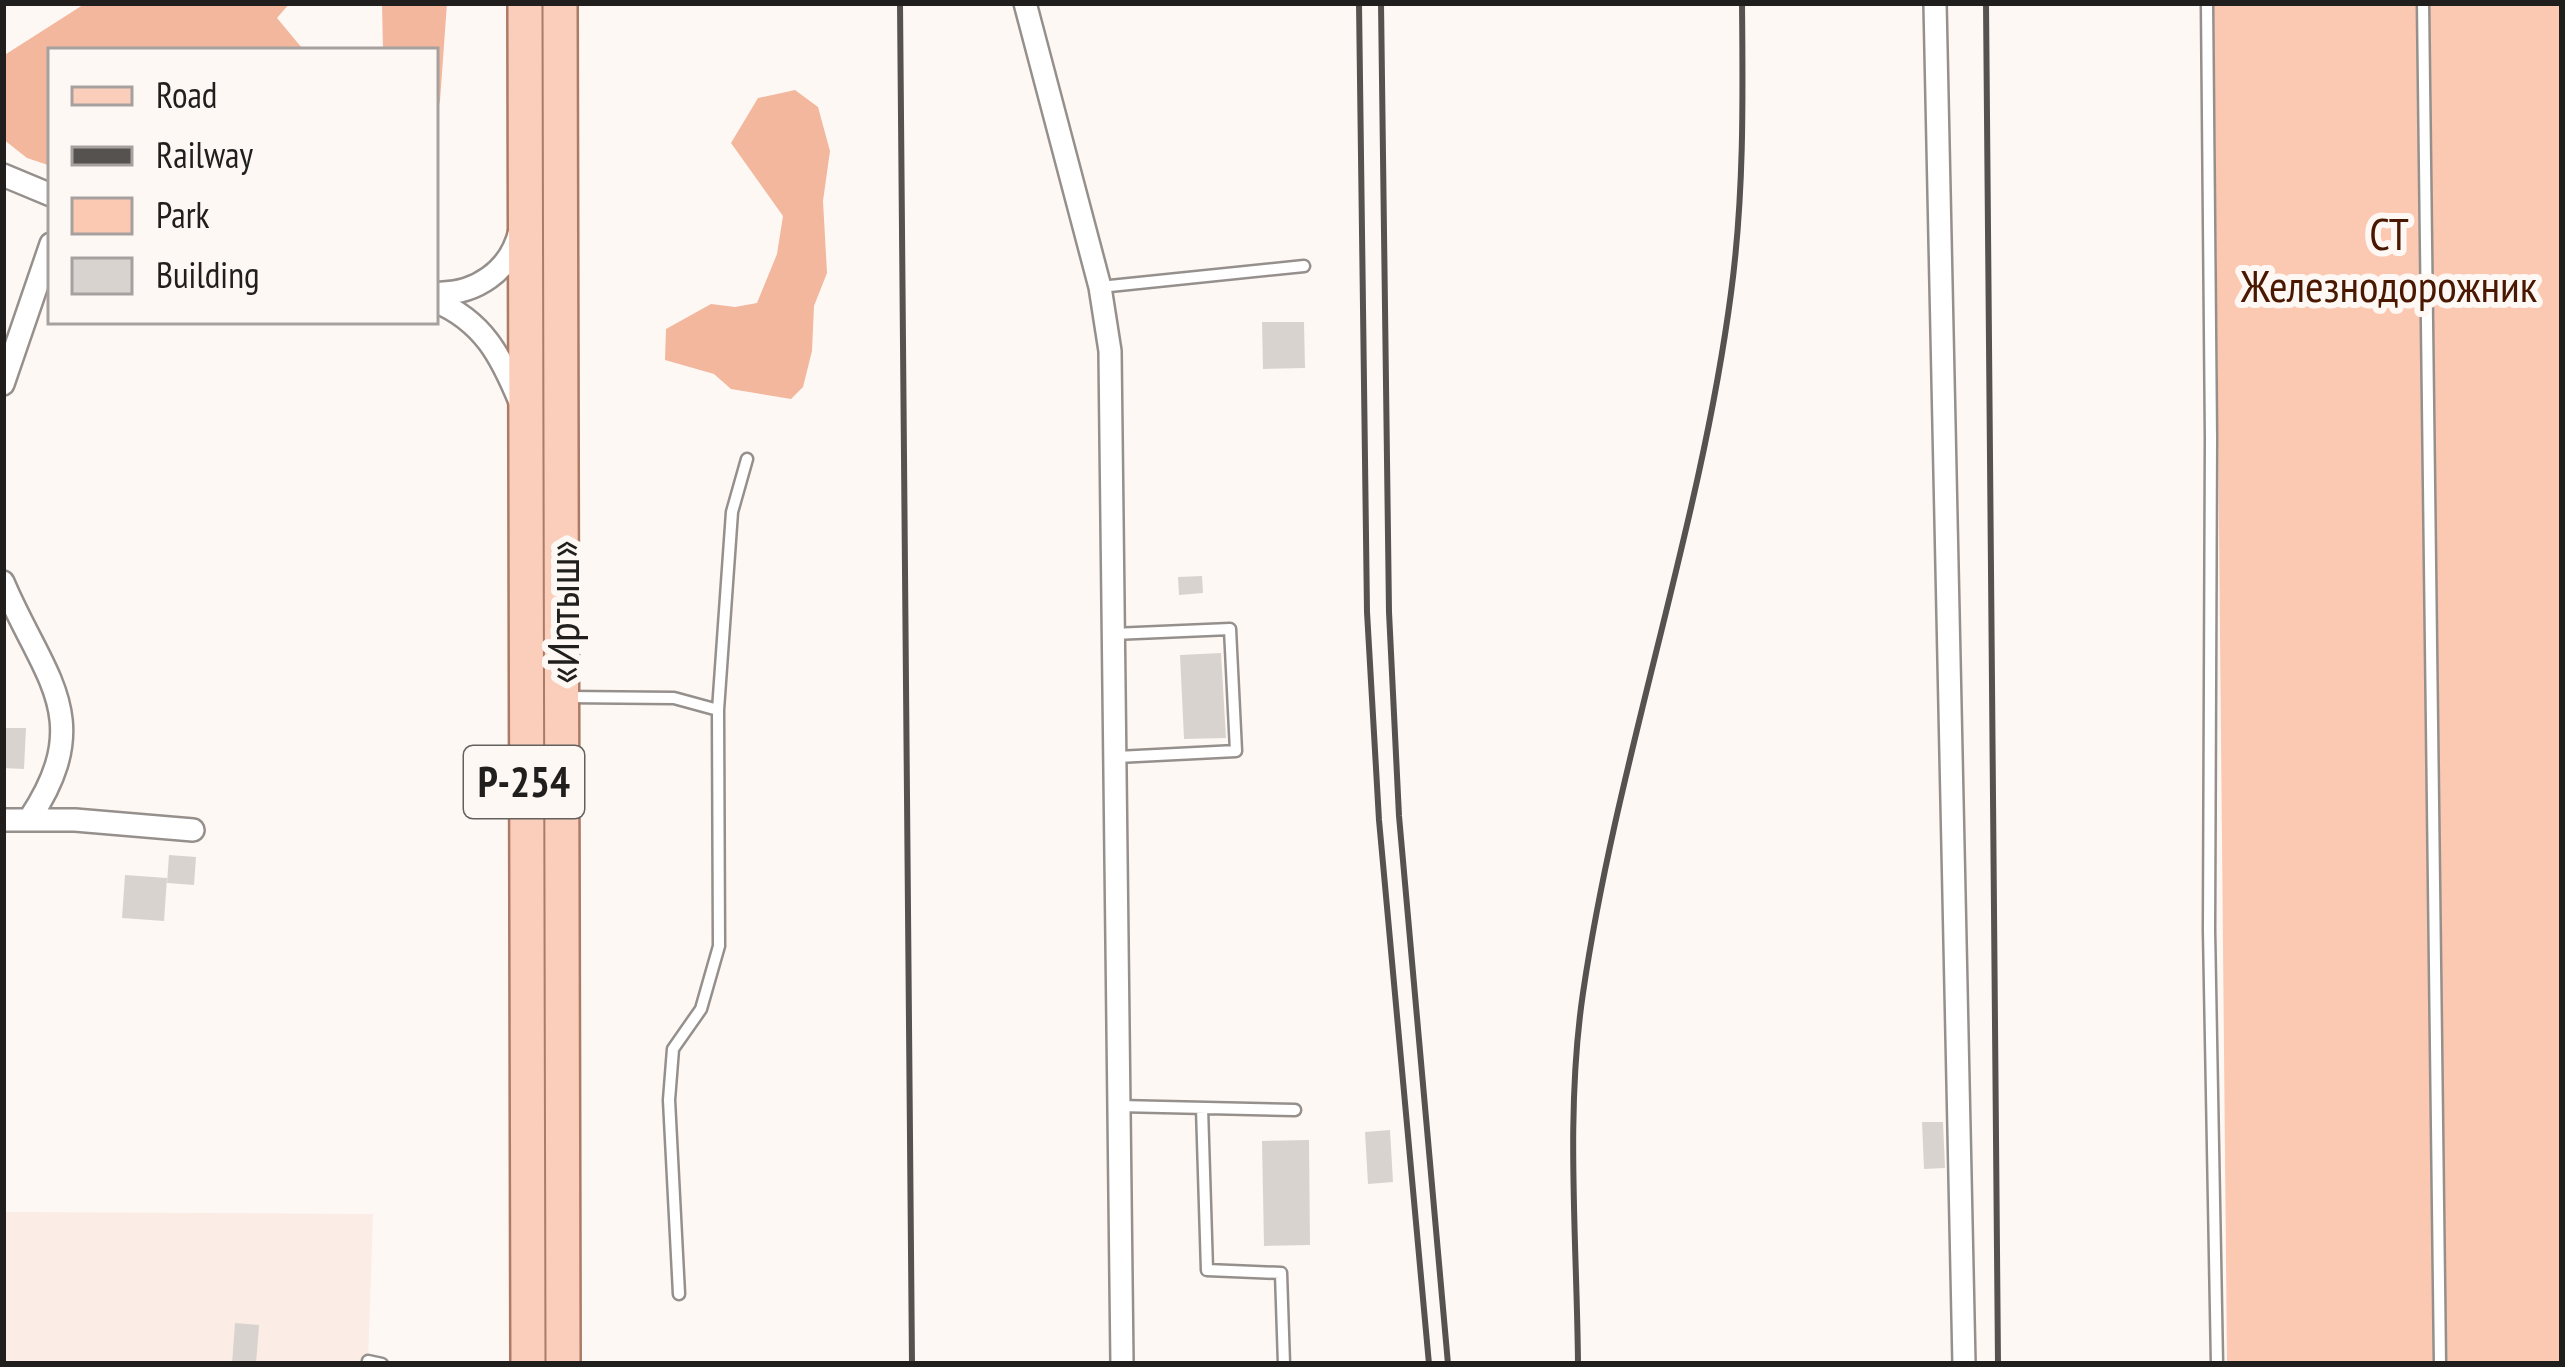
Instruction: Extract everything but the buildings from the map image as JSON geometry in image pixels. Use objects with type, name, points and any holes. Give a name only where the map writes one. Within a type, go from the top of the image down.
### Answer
[{"type":"main road","name":"«Иртыш»","points":[[525,3],[528,1364]]},
{"type":"main road","name":"«Иртыш»","points":[[560,3],[563,1364]]},
{"type":"street","points":[[1025,3],[1100,287],[1111,374],[1122,1364]]},
{"type":"street","points":[[1935,3],[1964,1364]]},
{"type":"street","points":[[3,175],[48,194]]},
{"type":"street","points":[[438,296],[476,286],[507,261],[517,241],[525,200]]},
{"type":"street","points":[[3,384],[48,253]]},
{"type":"street","points":[[438,299],[482,330],[501,355],[524,413]]},
{"type":"street","points":[[3,582],[57,691],[63,722],[61,758],[49,790],[30,818]]},
{"type":"street","points":[[3,820],[193,830]]},
{"type":"lane","points":[[2207,3],[2209,930],[2217,1364]]},
{"type":"lane","points":[[2423,3],[2440,1364]]},
{"type":"lane","points":[[1100,287],[1304,266]]},
{"type":"lane","points":[[679,1294],[669,1100],[673,1049],[701,1009],[719,946],[718,710],[732,512],[747,459]]},
{"type":"lane","points":[[1113,634],[1230,629],[1236,751],[1117,757]]},
{"type":"lane","points":[[562,697],[674,698],[718,710]]},
{"type":"lane","points":[[1119,1106],[1295,1110]]},
{"type":"lane","points":[[1202,1108],[1207,1270],[1281,1273],[1284,1364]]},
{"type":"shaded area","points":[[86,3],[290,3],[277,18],[302,48],[48,48],[48,165],[27,158],[3,139],[3,56]]},
{"type":"shaded area","points":[[382,3],[447,3],[438,108],[438,48],[383,48]]},
{"type":"shaded area","points":[[795,90],[818,107],[830,151],[823,201],[827,273],[814,306],[812,351],[803,387],[791,399],[731,389],[714,374],[665,360],[666,329],[711,304],[757,303],[777,254],[783,216],[731,143],[758,98]]},
{"type":"shaded area","points":[[3,1212],[373,1214],[368,1364],[3,1364]]},
{"type":"green space","name":"СТ Железнодорожник","points":[[2214,3],[2562,3],[2562,1364],[2227,1364]]},
{"type":"railway","points":[[900,3],[912,1364]]},
{"type":"railway","points":[[1359,3],[1367,612],[1379,820],[1429,1364]]},
{"type":"railway","points":[[1381,3],[1389,612],[1399,816],[1448,1364]]},
{"type":"railway","points":[[1578,1364],[1573,1131],[1583,993],[1617,817],[1717,381],[1738,220],[1742,3]]},
{"type":"railway","points":[[1986,3],[1998,1364]]}]
